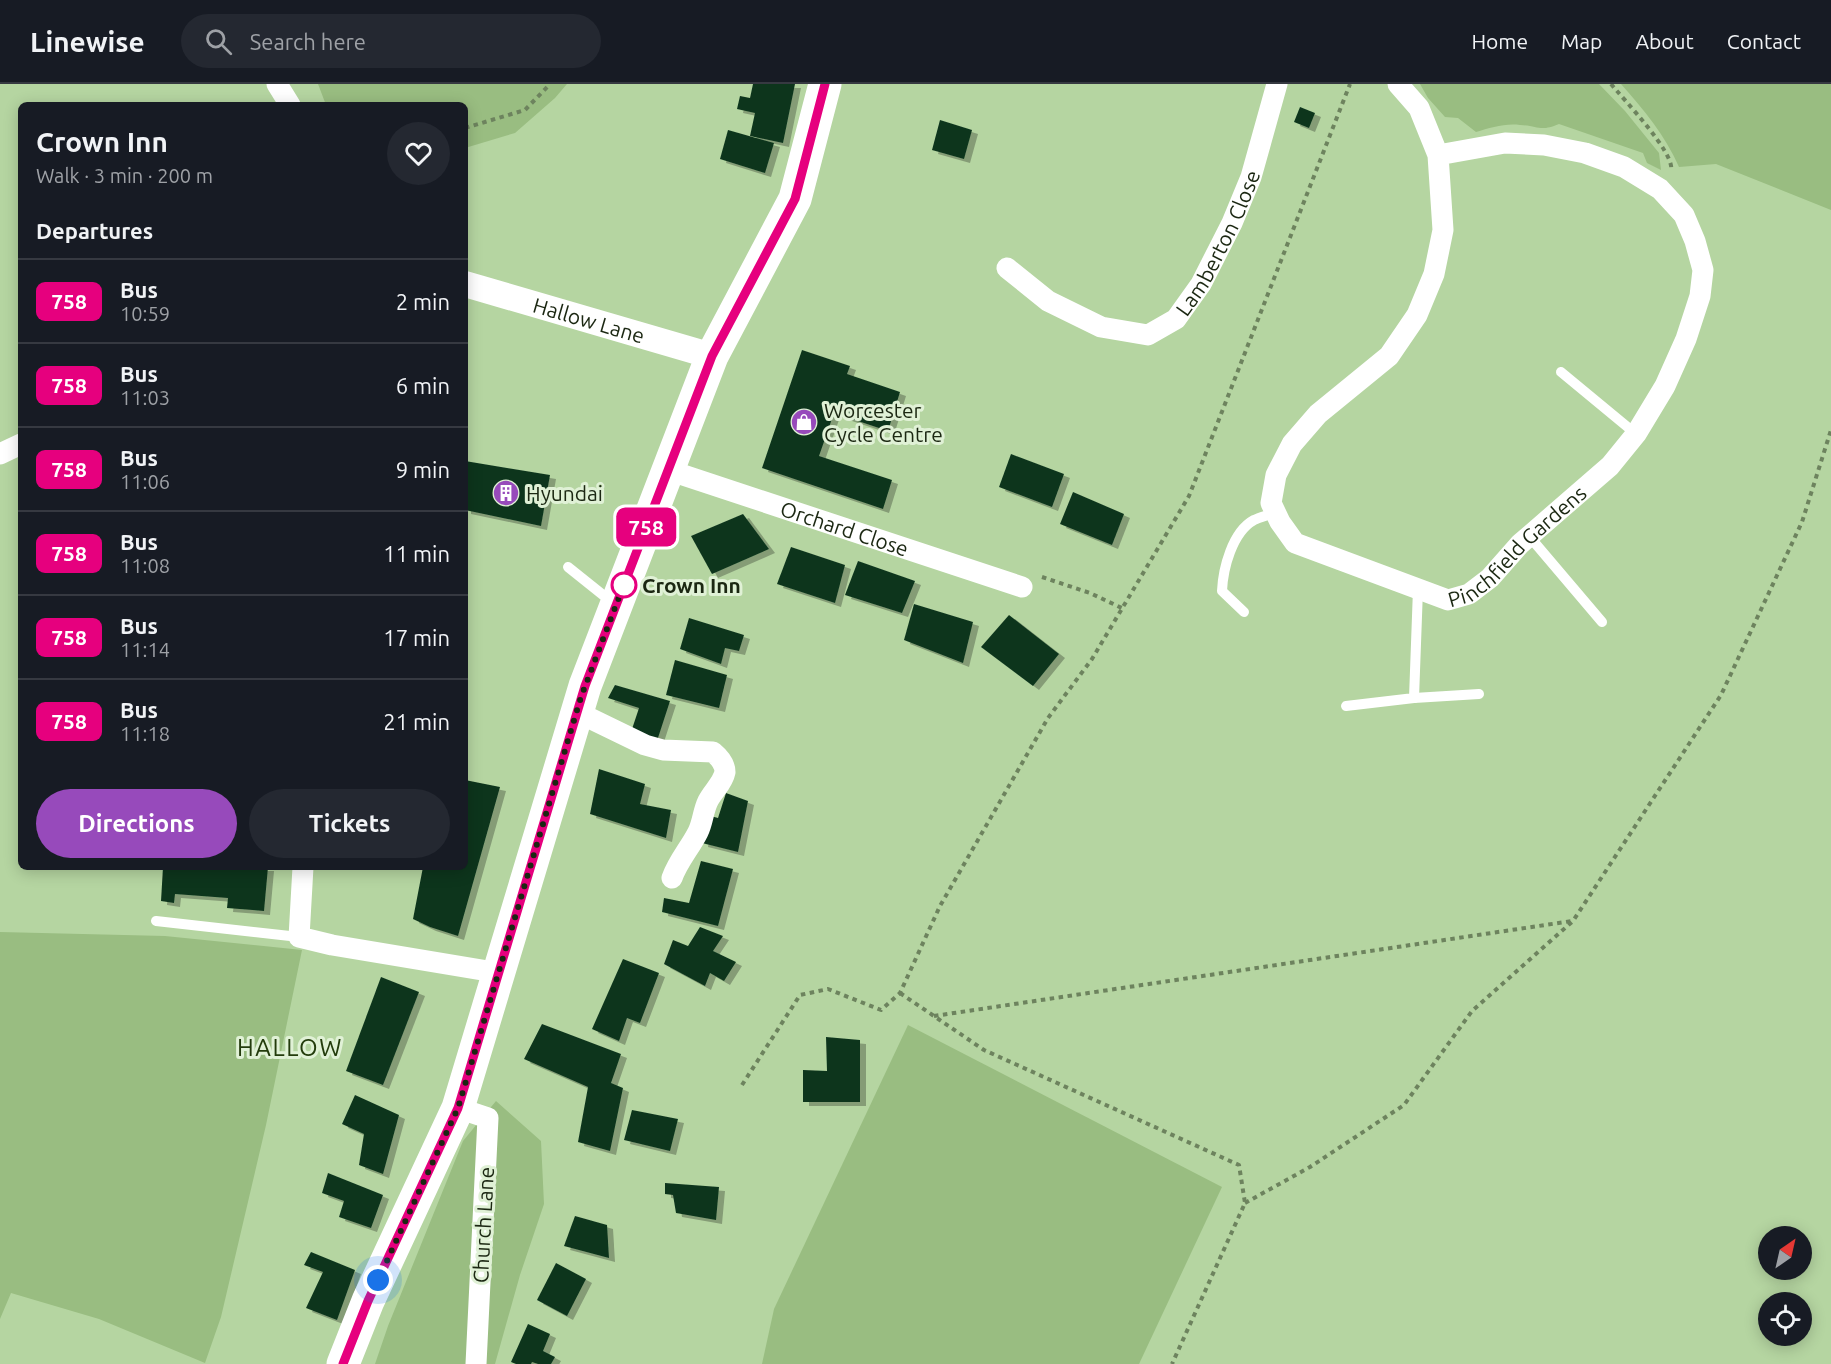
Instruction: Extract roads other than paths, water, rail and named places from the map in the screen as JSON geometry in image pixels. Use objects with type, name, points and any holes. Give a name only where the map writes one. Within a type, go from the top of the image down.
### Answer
[{"type":"main road","points":[[344,1364],[368,1301],[458,1108],[577,712],[712,356],[795,199],[825,84]]},
{"type":"street","points":[[277,84],[288,102]]},
{"type":"street","name":"Lamberton Close","points":[[1007,268],[1048,301],[1101,327],[1148,335],[1176,319],[1201,284],[1232,223],[1251,177],[1277,84]]},
{"type":"street","name":"Pinchfield Gardens","points":[[1398,84],[1419,108],[1438,155],[1443,230],[1434,274],[1417,315],[1389,356],[1318,414],[1292,444],[1276,475],[1271,503],[1295,543],[1448,600],[1469,594],[1490,578],[1529,536],[1610,466],[1636,434],[1665,386],[1686,339],[1700,296],[1703,270],[1695,241],[1684,215],[1660,189],[1624,167],[1585,153],[1544,145],[1504,143],[1438,155]]},
{"type":"street","name":"Hallow Lane","points":[[468,285],[712,356]]},
{"type":"street","points":[[0,454],[18,445]]},
{"type":"street","name":"Orchard Close","points":[[668,470],[1022,587]]},
{"type":"street","points":[[577,712],[645,745],[663,750],[713,752],[724,765],[722,781],[708,802],[697,834],[676,866],[672,878]]},
{"type":"street","points":[[303,870],[298,937],[332,945],[500,973]]},
{"type":"street","name":"Church Lane","points":[[458,1108],[488,1118],[476,1364]]},
{"type":"lane","points":[[1561,372],[1636,434]]},
{"type":"lane","points":[[1244,612],[1222,591],[1222,581],[1231,551],[1240,532],[1252,521],[1276,512]]},
{"type":"lane","points":[[1529,536],[1602,622]]},
{"type":"lane","points":[[568,567],[603,595],[618,600]]},
{"type":"lane","points":[[1414,698],[1418,589]]},
{"type":"lane","points":[[1346,706],[1414,698],[1479,694]]},
{"type":"lane","points":[[156,921],[298,937]]},
{"type":"place","name":"Worcester Cycle Centre","points":[[804,422]]},
{"type":"place","name":"Hyundai","points":[[506,493]]},
{"type":"place","name":"Crown Inn","points":[[624,585]]},
{"type":"district","name":"HALLOW","points":[[290,1047]]}]
